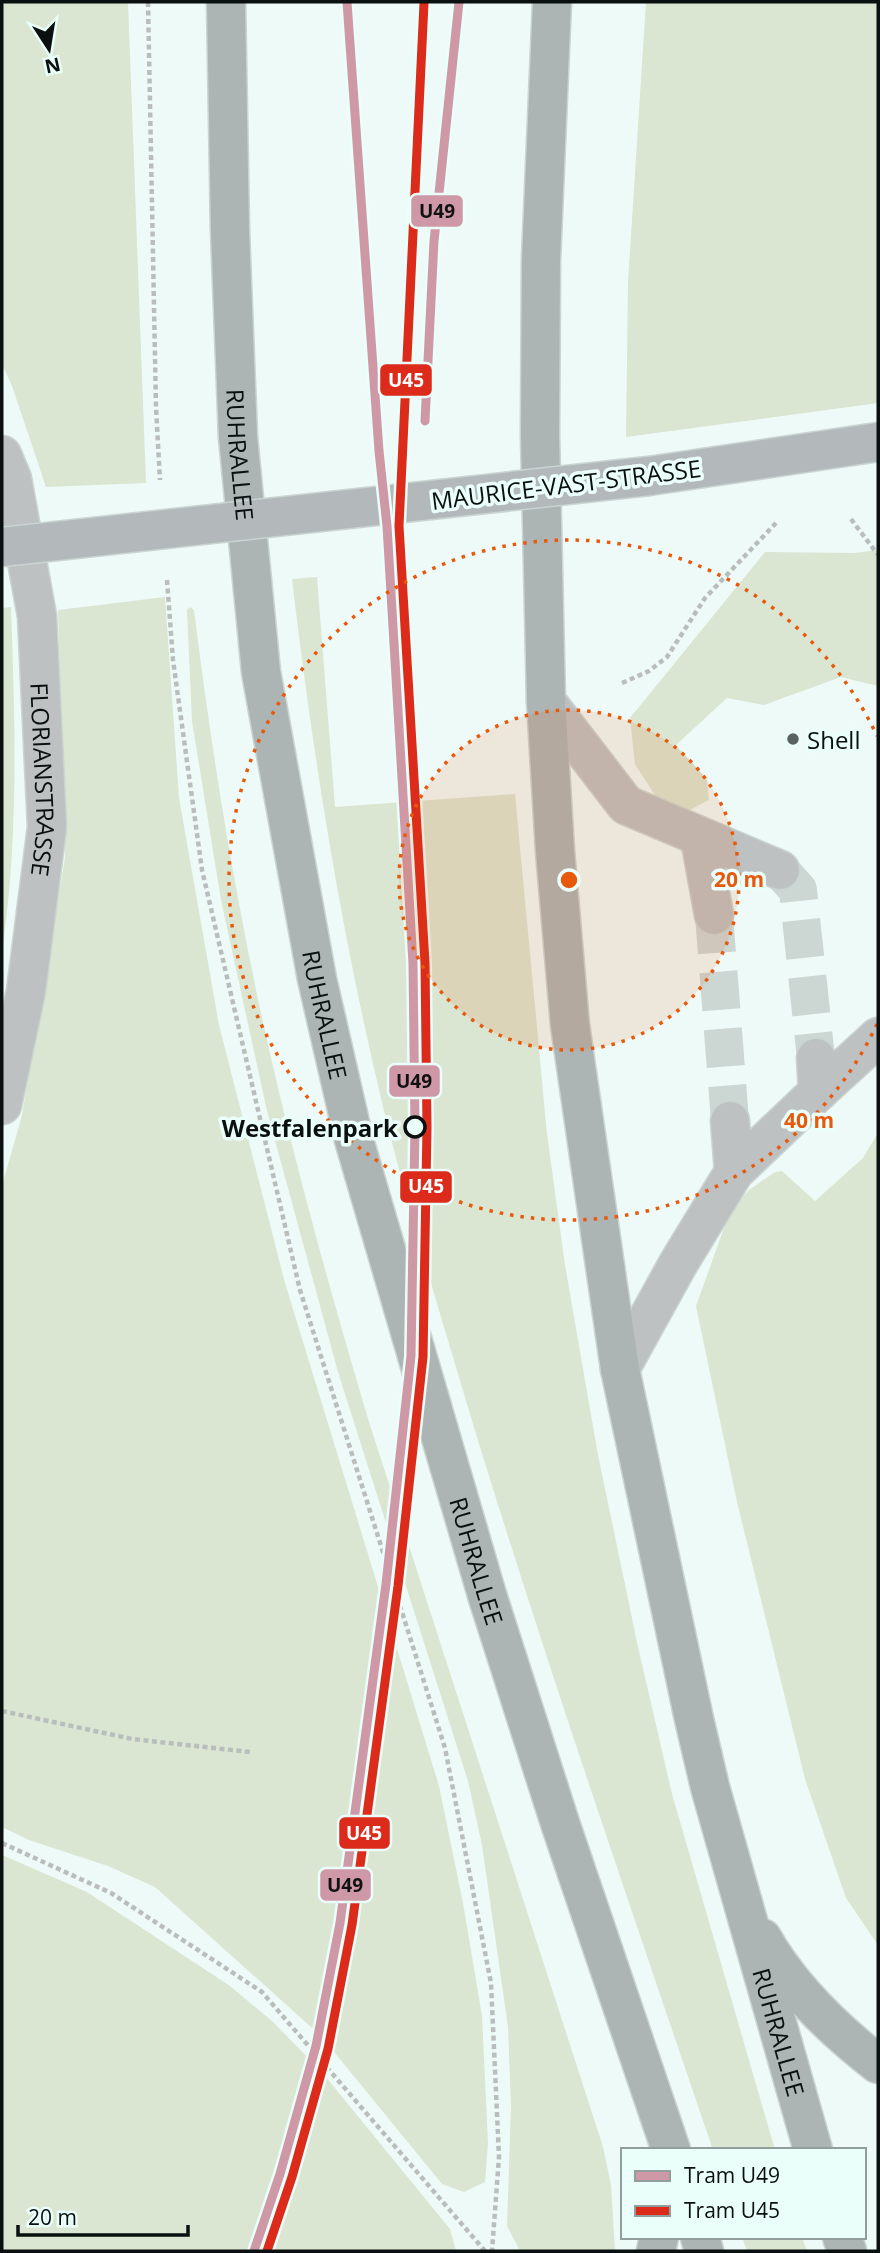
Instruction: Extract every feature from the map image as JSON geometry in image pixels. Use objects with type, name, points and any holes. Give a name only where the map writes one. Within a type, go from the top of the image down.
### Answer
[{"type":"highway","name":"RUHRALLEE","points":[[226,2],[230,231],[238,437],[261,673],[317,979],[354,1140],[487,1595],[667,2144]]},
{"type":"highway","name":"RUHRALLEE","points":[[552,2],[541,260],[540,434],[546,701],[555,851],[570,1025],[620,1369],[694,1719],[812,2148]]},
{"type":"highway","points":[[742,1900],[770,1952],[803,1996],[837,2032],[878,2064]]},
{"type":"main road","name":"MAURICE-VAST-STRASSE","points":[[2,547],[649,476],[878,442]]},
{"type":"street","name":"FLORIANSTRASSE","points":[[2,455],[12,479],[37,616],[47,827],[26,991],[2,1105]]},
{"type":"street","points":[[546,701],[626,805],[780,870]]},
{"type":"street","points":[[700,838],[714,915]]},
{"type":"street","points":[[620,1369],[677,1264],[734,1172],[817,1075],[878,1037]]},
{"type":"street","points":[[730,1121],[734,1172]]},
{"type":"path","points":[[148,2],[155,394],[161,487]]},
{"type":"path","points":[[851,519],[878,555]]},
{"type":"path","points":[[622,683],[649,671],[667,657],[705,598],[775,523]]},
{"type":"path","points":[[166,567],[173,660],[202,870],[300,1290],[445,1748],[489,1970],[499,2157],[492,2251]]},
{"type":"path","points":[[2,1711],[132,1739],[250,1752]]},
{"type":"path","points":[[2,1843],[111,1893],[262,1992],[485,2251]]},
{"type":"green space","points":[[2,2],[128,2],[146,483],[46,487],[2,364]]},
{"type":"green space","points":[[646,2],[878,2],[878,403],[626,437],[628,282]]},
{"type":"green space","points":[[878,550],[878,686],[841,677],[764,705],[727,698],[676,745],[707,779],[709,800],[686,812],[661,805],[635,764],[630,718],[765,552],[854,553]]},
{"type":"green space","points":[[317,577],[335,807],[515,794],[547,1134],[565,1265],[598,1455],[672,1794],[774,2148],[712,2148],[592,1793],[476,1434],[394,1152],[369,1046],[319,780],[292,579]]},
{"type":"green space","points":[[165,597],[179,798],[219,1025],[285,1283],[439,1786],[463,1903],[482,2016],[488,2143],[485,2182],[464,2192],[442,2184],[321,2036],[155,1887],[108,1866],[29,1840],[2,1827],[2,1186],[22,1115],[65,858],[58,610]]},
{"type":"green space","points":[[11,607],[13,822],[2,950],[2,608]]},
{"type":"green space","points":[[190,607],[194,610],[238,898],[296,1162],[369,1422],[603,2147],[611,2185],[615,2251],[520,2251],[507,2226],[511,2106],[508,2027],[482,1845],[468,1781],[338,1372],[267,1111],[221,900],[192,721],[187,610]]},
{"type":"green space","points":[[878,1133],[878,1945],[846,1898],[805,1779],[737,1502],[696,1306],[724,1228],[736,1204],[749,1190],[775,1172],[782,1171],[815,1201],[863,1158]]},
{"type":"green space","points":[[2,1855],[87,1892],[230,1986],[273,2022],[321,2071],[450,2229],[456,2251],[2,2251]]},
{"type":"green space","points":[[743,2239],[803,2239],[807,2251],[747,2251]]},
{"type":"tunnel","points":[[780,870],[798,890],[816,1058]]},
{"type":"tunnel","points":[[714,915],[730,1121]]},
{"type":"tram line","name":"U49","points":[[254,2251],[280,2174],[316,2046],[340,1923],[386,1584],[411,1356],[415,1127],[413,963],[387,526],[379,451],[347,2]]},
{"type":"tram line","name":"U49","points":[[425,421],[434,241],[459,2]]},
{"type":"tram line","name":"U45","points":[[267,2251],[292,2177],[328,2049],[352,1925],[398,1586],[423,1357],[427,1127],[425,963],[399,526],[424,3]]},
{"type":"place","name":"Shell","points":[[793,739]]},
{"type":"place","name":"Westfalenpark","points":[[415,1127]]}]
